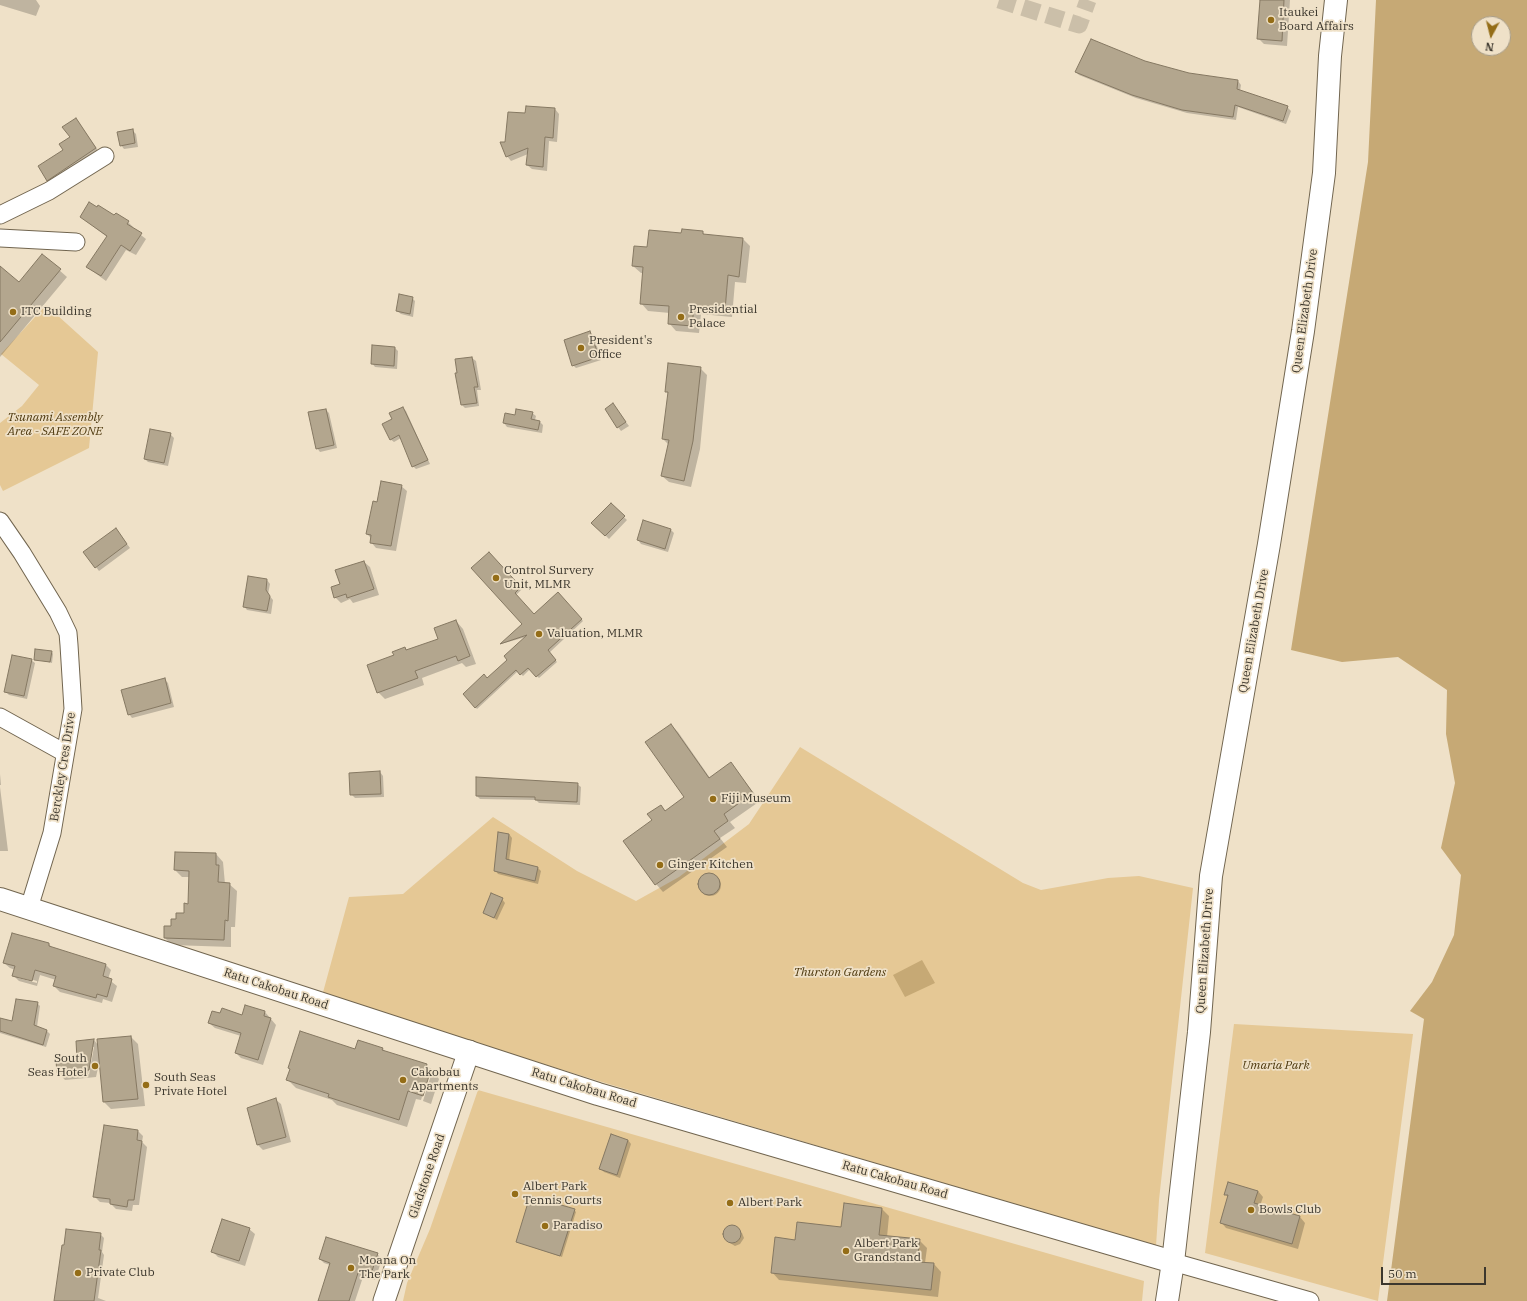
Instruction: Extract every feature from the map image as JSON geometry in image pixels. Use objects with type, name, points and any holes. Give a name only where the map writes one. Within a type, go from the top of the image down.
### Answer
[{"type":"main road","name":"Queen Elizabeth Drive","points":[[1167,1301],[1173,1262],[1199,1032],[1211,876],[1269,544],[1303,331],[1324,173],[1336,0]]},
{"type":"main road","name":"Ratu Cakobau Road","points":[[0,899],[598,1094],[1173,1262]]},
{"type":"street","points":[[0,215],[49,191],[105,156]]},
{"type":"street","points":[[0,238],[76,242]]},
{"type":"street","name":"Berckley Cres Drive","points":[[0,521],[58,612],[68,633],[73,709],[52,833],[29,908]]},
{"type":"street","points":[[0,717],[65,753]]},
{"type":"street","name":"Gladstone Road","points":[[384,1301],[469,1051]]},
{"type":"street","points":[[1173,1262],[1310,1301]]},
{"type":"green space","name":"Tsunami Assembly Area - SAFE ZONE","points":[[46,305],[98,352],[89,448],[3,491],[0,485],[0,423],[22,406],[39,385],[1,354]]},
{"type":"green space","name":"Thurston Gardens","points":[[800,747],[1023,883],[1041,890],[1108,878],[1139,876],[1193,888],[1159,1200],[1156,1246],[602,1082],[322,996],[349,897],[403,894],[493,817],[577,871],[636,901],[679,877],[749,824]]},
{"type":"green space","name":"Umaria Park","points":[[1234,1024],[1413,1034],[1378,1301],[1205,1253]]},
{"type":"green space","name":"Albert Park","points":[[478,1090],[1144,1281],[1142,1301],[403,1301],[407,1283],[430,1229]]},
{"type":"shaded area","points":[[1376,0],[1527,0],[1527,1301],[1387,1301],[1424,1019],[1410,1011],[1432,982],[1454,935],[1461,875],[1441,848],[1455,783],[1446,734],[1447,690],[1398,657],[1342,662],[1291,650],[1368,162]]},
{"type":"shaded area","points":[[922,960],[935,983],[905,997],[893,975]]},
{"type":"building","name":"Itaukei Board Affairs","points":[[1260,0],[1284,0],[1282,41],[1257,39]]},
{"type":"building","points":[[1091,39],[1145,61],[1189,73],[1238,80],[1237,89],[1288,106],[1283,121],[1235,105],[1233,117],[1182,110],[1132,95],[1075,72]]},
{"type":"building","points":[[526,106],[555,108],[553,138],[545,137],[543,167],[526,165],[528,148],[506,157],[500,142],[505,142],[508,112],[525,113]]},
{"type":"building","points":[[76,118],[96,148],[47,181],[38,166],[63,150],[59,144],[70,137],[62,127]]},
{"type":"building","points":[[133,129],[135,143],[120,146],[117,132]]},
{"type":"building","points":[[89,202],[97,207],[98,205],[114,215],[116,213],[129,221],[127,224],[142,233],[130,251],[121,245],[101,276],[86,267],[107,236],[80,217]]},
{"type":"building","name":"Presidential Palace","points":[[682,229],[703,231],[703,234],[743,238],[739,277],[728,275],[725,310],[694,307],[692,326],[668,324],[669,306],[640,304],[643,267],[632,266],[634,246],[647,247],[649,230],[681,233]]},
{"type":"building","name":"ITC Building","points":[[42,254],[61,269],[0,342],[0,266],[19,282]]},
{"type":"building","points":[[399,294],[413,297],[410,314],[396,311]]},
{"type":"building","name":"President's Office","points":[[590,331],[599,357],[572,366],[564,340]]},
{"type":"building","points":[[372,345],[395,347],[394,366],[371,364]]},
{"type":"building","points":[[472,357],[478,387],[474,387],[477,403],[461,405],[455,373],[457,373],[455,359]]},
{"type":"building","points":[[668,363],[701,367],[693,441],[684,481],[661,476],[669,440],[662,439],[668,392],[665,392]]},
{"type":"building","points":[[613,403],[626,422],[617,428],[605,409]]},
{"type":"building","points":[[403,407],[428,460],[412,467],[399,435],[390,440],[382,424],[392,419],[389,413]]},
{"type":"building","points":[[326,409],[334,445],[316,449],[308,412]]},
{"type":"building","points":[[516,409],[533,412],[531,419],[540,421],[538,430],[503,423],[505,413],[515,415]]},
{"type":"building","points":[[150,429],[171,433],[164,463],[144,459]]},
{"type":"building","points":[[381,481],[402,485],[391,546],[370,543],[371,535],[366,534],[373,501],[377,502]]},
{"type":"building","points":[[611,503],[625,516],[605,536],[591,523]]},
{"type":"building","points":[[643,520],[671,529],[665,549],[637,540]]},
{"type":"building","points":[[116,528],[127,544],[95,568],[83,552]]},
{"type":"building","points":[[489,552],[521,587],[515,593],[534,614],[558,592],[582,619],[548,650],[556,660],[536,677],[528,668],[520,675],[516,670],[475,708],[463,694],[484,674],[487,678],[507,660],[504,656],[527,635],[500,644],[522,624],[471,568]]},
{"type":"building","points":[[364,561],[374,589],[347,598],[346,594],[334,598],[331,587],[340,584],[335,570]]},
{"type":"building","points":[[248,576],[267,579],[266,590],[270,596],[267,611],[243,607]]},
{"type":"building","points":[[456,620],[470,656],[458,661],[456,656],[415,671],[418,678],[377,693],[367,665],[394,655],[392,652],[405,647],[406,650],[438,639],[434,628]]},
{"type":"building","points":[[35,649],[52,651],[50,662],[34,660]]},
{"type":"building","points":[[12,655],[32,659],[24,696],[4,692]]},
{"type":"building","points":[[165,678],[171,703],[128,715],[121,690]]},
{"type":"building","name":"Fiji Museum","points":[[671,724],[709,778],[731,762],[753,793],[724,814],[728,821],[714,831],[720,839],[655,885],[623,841],[652,820],[647,814],[661,805],[665,811],[684,797],[645,742]]},
{"type":"building","points":[[380,771],[381,794],[350,795],[349,773]]},
{"type":"building","points":[[476,777],[578,783],[577,802],[535,800],[535,797],[476,796]]},
{"type":"building","points":[[498,832],[509,834],[506,859],[538,867],[535,881],[494,871]]},
{"type":"building","points":[[175,852],[216,853],[216,865],[219,865],[218,882],[230,883],[228,921],[225,920],[224,940],[164,938],[164,926],[171,926],[171,919],[176,919],[176,913],[184,913],[184,903],[188,904],[189,871],[174,870]]},
{"type":"building","points":[[709,873],[717,876],[720,884],[717,892],[709,895],[701,892],[698,884],[701,876]]},
{"type":"building","points":[[491,893],[503,898],[494,918],[483,913]]},
{"type":"building","points":[[12,933],[49,943],[49,946],[106,964],[103,976],[112,979],[107,997],[97,994],[96,998],[53,986],[56,976],[35,970],[32,981],[12,976],[15,966],[3,963]]},
{"type":"building","points":[[16,999],[38,1002],[34,1025],[47,1030],[43,1045],[0,1031],[0,1018],[12,1021]]},
{"type":"building","points":[[245,1005],[265,1011],[264,1016],[271,1018],[258,1060],[235,1053],[241,1033],[208,1023],[212,1011],[220,1013],[222,1008],[242,1015]]},
{"type":"building","points":[[300,1031],[355,1049],[358,1040],[383,1048],[382,1050],[427,1064],[426,1068],[431,1069],[423,1096],[408,1091],[399,1120],[328,1097],[329,1094],[286,1080],[290,1069],[288,1068]]},
{"type":"building","name":"South Seas Hotel","points":[[131,1036],[138,1099],[103,1102],[97,1039]]},
{"type":"building","points":[[94,1039],[89,1070],[57,1073],[56,1061],[77,1059],[76,1041]]},
{"type":"building","points":[[276,1098],[286,1137],[257,1145],[247,1108]]},
{"type":"building","points":[[104,1125],[138,1130],[137,1140],[142,1141],[134,1200],[128,1200],[127,1207],[110,1204],[110,1199],[93,1197]]},
{"type":"building","points":[[611,1134],[628,1140],[617,1175],[599,1169]]},
{"type":"building","name":"Bowls Club","points":[[1228,1182],[1258,1191],[1254,1203],[1300,1216],[1292,1244],[1220,1223],[1228,1195],[1224,1195]]},
{"type":"building","name":"Paradiso","points":[[530,1196],[575,1209],[560,1256],[516,1242]]},
{"type":"building","name":"Albert Park Grandstand","points":[[844,1203],[882,1208],[879,1235],[920,1239],[917,1262],[934,1263],[931,1290],[771,1273],[775,1237],[795,1240],[797,1222],[841,1227]]},
{"type":"building","points":[[222,1219],[250,1228],[239,1261],[211,1252]]},
{"type":"building","points":[[732,1225],[738,1228],[741,1234],[738,1240],[732,1243],[726,1240],[723,1234],[726,1228]]},
{"type":"building","name":"Private Club","points":[[66,1229],[101,1233],[99,1250],[101,1250],[94,1301],[54,1301],[62,1245],[64,1245]]},
{"type":"building","name":"Moana On The Park","points":[[326,1237],[378,1253],[370,1277],[358,1273],[349,1301],[318,1301],[330,1263],[319,1259]]},
{"type":"tunnel","points":[[999,0],[1079,25],[1088,0]]},
{"type":"place","name":"Itaukei Board Affairs","points":[[1271,20]]},
{"type":"place","name":"ITC Building","points":[[13,312]]},
{"type":"place","name":"Presidential Palace","points":[[681,317]]},
{"type":"place","name":"President's Office","points":[[581,348]]},
{"type":"place","name":"Control Survery Unit, MLMR","points":[[496,578]]},
{"type":"place","name":"Valuation, MLMR","points":[[539,634]]},
{"type":"place","name":"Fiji Museum","points":[[713,799]]},
{"type":"place","name":"Ginger Kitchen","points":[[660,865]]},
{"type":"place","name":"South Seas Hotel","points":[[95,1066]]},
{"type":"place","name":"Cakobau Apartments","points":[[403,1080]]},
{"type":"place","name":"South Seas Private Hotel","points":[[146,1085]]},
{"type":"place","name":"Albert Park Tennis Courts","points":[[515,1194]]},
{"type":"place","name":"Albert Park","points":[[730,1203]]},
{"type":"place","name":"Bowls Club","points":[[1251,1210]]},
{"type":"place","name":"Paradiso","points":[[545,1226]]},
{"type":"place","name":"Albert Park Grandstand","points":[[846,1251]]},
{"type":"place","name":"Moana On The Park","points":[[351,1268]]},
{"type":"place","name":"Private Club","points":[[78,1273]]}]
